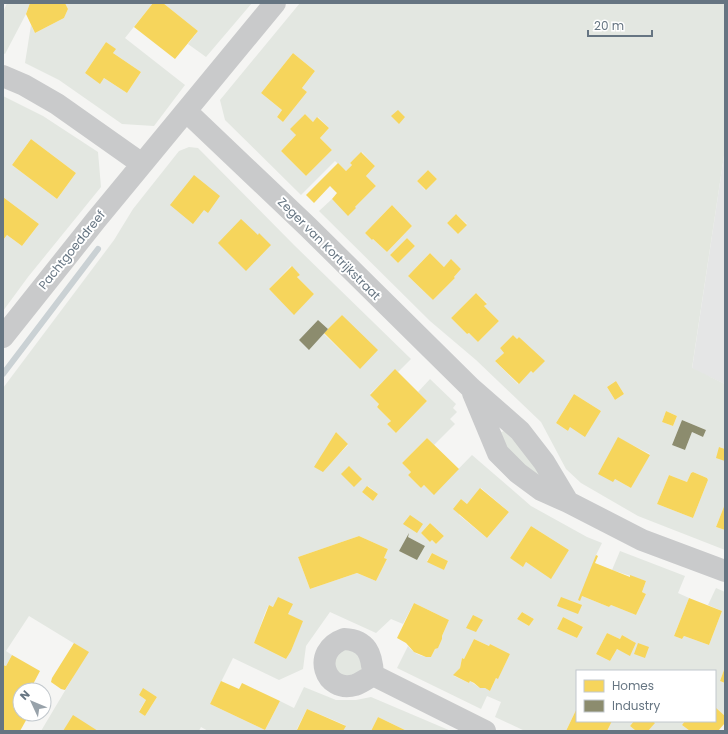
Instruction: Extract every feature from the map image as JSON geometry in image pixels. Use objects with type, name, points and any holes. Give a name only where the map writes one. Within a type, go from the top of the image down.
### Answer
[{"type":"street","name":"Pachtgoeddreef","points":[[3,337],[142,164],[275,3]]},
{"type":"street","points":[[3,76],[24,85],[57,104],[142,164]]},
{"type":"street","name":"Zeger van Kortrijkstraat","points":[[186,111],[297,217],[471,388],[520,431],[544,462],[568,502]]},
{"type":"street","name":"Zeger van Kortrijkstraat","points":[[471,388],[498,453],[518,473],[541,490],[568,502],[642,540],[725,571]]},
{"type":"street","points":[[374,674],[485,731]]},
{"type":"shaded area","points":[[7,3],[30,3],[26,14],[5,54],[3,53],[3,10]]},
{"type":"shaded area","points":[[65,3],[153,3],[125,38],[185,85],[154,126],[122,124],[59,80],[25,63],[31,25],[35,33],[64,18],[68,9]],"holes":[[[106,42],[115,49],[113,53],[141,72],[127,93],[104,78],[100,83],[85,73]]]},
{"type":"shaded area","points":[[163,3],[252,3],[206,57],[188,44],[198,31]]},
{"type":"shaded area","points":[[300,3],[725,3],[725,149],[692,368],[725,384],[725,449],[719,447],[725,460],[725,504],[716,527],[725,530],[725,550],[638,516],[581,483],[566,469],[541,422],[476,360],[430,321],[319,211],[332,199],[349,215],[376,186],[366,176],[375,166],[362,152],[350,163],[352,165],[346,171],[335,161],[301,195],[225,120],[220,100]],"holes":[[[293,53],[315,71],[302,88],[307,92],[283,122],[277,117],[282,110],[261,93]],[[305,114],[313,122],[318,117],[329,128],[320,138],[332,150],[306,176],[281,151],[296,135],[291,129]],[[428,170],[437,179],[425,190],[417,181]],[[392,205],[412,226],[387,252],[373,239],[372,240],[365,233]],[[456,214],[467,224],[458,234],[447,223]],[[407,238],[415,246],[398,263],[390,255]],[[430,253],[444,267],[451,260],[461,269],[454,277],[455,278],[433,300],[408,276]],[[476,293],[487,303],[484,306],[499,321],[478,342],[469,333],[467,334],[451,318]],[[513,335],[517,339],[519,337],[544,361],[533,373],[531,371],[518,384],[495,361],[504,353],[500,348]],[[616,381],[624,394],[615,400],[607,387]],[[574,394],[601,411],[570,427],[568,431],[556,423]],[[666,411],[677,416],[673,426],[662,422]],[[682,420],[706,430],[703,437],[692,432],[685,450],[672,445]],[[618,438],[650,454],[631,488],[615,479]],[[693,472],[707,478],[708,480],[693,518],[657,504],[669,475],[687,482],[691,473]]]},
{"type":"shaded area","points":[[3,96],[43,116],[98,152],[101,187],[28,277],[3,311],[3,240],[7,235],[22,246],[39,224],[3,197]],"holes":[[[31,139],[76,173],[57,199],[12,165]]]},
{"type":"shaded area","points":[[189,147],[198,148],[294,245],[411,359],[398,372],[395,370],[370,394],[379,404],[377,407],[391,421],[387,424],[396,433],[427,401],[418,392],[430,379],[456,404],[453,408],[457,412],[450,419],[455,424],[434,445],[427,438],[402,463],[411,472],[408,475],[421,488],[424,485],[434,494],[472,455],[531,506],[587,537],[602,543],[596,555],[582,596],[609,607],[611,605],[636,615],[646,594],[642,592],[646,581],[612,570],[620,551],[685,576],[678,593],[689,598],[674,636],[682,639],[684,636],[709,645],[722,611],[708,605],[716,588],[725,592],[725,667],[720,681],[725,683],[725,716],[716,708],[716,670],[576,670],[576,710],[566,731],[525,731],[495,717],[501,702],[487,696],[481,709],[397,668],[408,646],[418,654],[431,657],[442,639],[449,620],[414,603],[403,624],[391,619],[376,633],[330,612],[306,646],[303,669],[279,680],[233,658],[210,704],[265,730],[280,701],[294,708],[304,687],[336,700],[356,700],[371,697],[451,731],[407,731],[378,717],[371,731],[343,731],[345,725],[307,709],[297,729],[300,731],[208,731],[201,727],[199,731],[41,731],[46,722],[52,722],[52,713],[88,652],[29,616],[6,651],[12,655],[6,666],[3,665],[3,388],[114,240],[133,209],[179,151]],"holes":[[[291,266],[300,275],[297,277],[314,294],[294,314],[269,289]],[[342,315],[360,369],[324,334]],[[318,320],[328,329],[308,349],[299,340]],[[336,432],[348,445],[323,471],[315,467]],[[368,486],[378,494],[373,501],[362,492]],[[481,488],[509,512],[487,538],[459,515],[454,509],[461,499],[467,504]],[[430,523],[444,536],[436,544],[432,540],[430,542],[421,533]],[[531,526],[569,550],[551,578],[526,562],[523,566],[510,558]],[[359,536],[388,549],[384,558],[387,559],[376,581],[357,573],[310,589],[298,557]],[[408,536],[425,546],[417,560],[399,551]],[[432,553],[448,561],[444,570],[427,561]],[[269,605],[302,621],[291,651],[286,659],[254,643]],[[522,612],[534,619],[529,626],[517,619]],[[563,617],[583,627],[577,638],[557,629]],[[607,633],[620,639],[622,635],[636,643],[630,655],[617,649],[610,661],[596,654]],[[474,639],[489,646],[490,644],[510,654],[490,691],[485,688],[480,688],[470,681],[469,683],[454,676],[460,668],[462,658],[464,659]],[[143,689],[157,697],[145,716],[139,711],[146,700],[139,695]]]},
{"type":"shaded area","points":[[725,149],[725,384],[692,369]]},
{"type":"shaded area","points":[[504,431],[535,461],[544,481],[508,454],[501,432]]},
{"type":"shaded area","points":[[340,650],[356,650],[363,665],[361,670],[353,678],[337,674],[333,658]]},
{"type":"shaded area","points":[[612,722],[633,722],[630,726],[636,731],[607,731]]},
{"type":"shaded area","points":[[653,722],[684,722],[682,725],[690,731],[648,731],[654,723]]},
{"type":"building: Homes","points":[[30,3],[65,3],[68,9],[64,18],[35,33],[26,14]]},
{"type":"building: Homes","points":[[153,3],[163,3],[198,31],[175,59],[134,27]]},
{"type":"building: Homes","points":[[106,42],[116,49],[113,53],[141,72],[127,93],[104,78],[100,84],[85,73]]},
{"type":"building: Homes","points":[[293,53],[315,71],[302,88],[307,92],[283,122],[277,117],[282,110],[261,93]]},
{"type":"building: Homes","points":[[398,110],[405,117],[399,124],[391,116]]},
{"type":"building: Homes","points":[[305,114],[313,122],[317,117],[329,128],[320,138],[332,150],[306,176],[281,151],[296,135],[290,129]]},
{"type":"building: Homes","points":[[31,139],[76,173],[57,199],[12,165]]},
{"type":"building: Homes","points":[[361,152],[375,166],[366,176],[376,186],[348,216],[332,199],[337,193],[330,186],[314,203],[306,195],[338,163],[346,171],[352,165],[350,163]]},
{"type":"building: Homes","points":[[428,170],[437,179],[426,190],[417,181]]},
{"type":"building: Homes","points":[[194,175],[220,196],[208,213],[204,210],[193,224],[170,205]]},
{"type":"building: Homes","points":[[3,197],[39,224],[22,246],[7,235],[3,240]]},
{"type":"building: Homes","points":[[392,205],[412,226],[387,252],[365,233]]},
{"type":"building: Homes","points":[[456,214],[467,225],[458,234],[447,223]]},
{"type":"building: Homes","points":[[241,219],[258,235],[259,233],[271,245],[246,271],[218,243]]},
{"type":"building: Homes","points":[[407,238],[415,246],[398,263],[390,255]]},
{"type":"building: Homes","points":[[430,253],[444,267],[451,259],[461,269],[454,277],[455,278],[433,300],[408,276]]},
{"type":"building: Homes","points":[[292,266],[300,275],[297,277],[314,294],[294,315],[269,289]]},
{"type":"building: Homes","points":[[476,293],[487,304],[484,306],[499,321],[478,342],[469,333],[467,334],[451,318]]},
{"type":"building: Homes","points":[[342,315],[378,350],[360,369],[324,333]]},
{"type":"building: Homes","points":[[513,335],[517,339],[519,337],[545,361],[533,373],[531,371],[519,384],[495,361],[504,353],[500,348]]},
{"type":"building: Homes","points":[[395,369],[427,401],[396,433],[387,424],[391,421],[377,407],[379,404],[370,395]]},
{"type":"building: Homes","points":[[616,381],[624,394],[615,400],[607,387]]},
{"type":"building: Homes","points":[[574,394],[601,411],[585,437],[570,427],[568,431],[556,423]]},
{"type":"building: Homes","points":[[666,411],[677,416],[673,426],[662,422]]},
{"type":"building: Homes","points":[[336,432],[348,444],[323,472],[314,467]]},
{"type":"building: Homes","points":[[618,437],[650,455],[631,488],[615,479],[613,482],[598,474]]},
{"type":"building: Homes","points":[[427,438],[459,469],[434,495],[424,485],[421,488],[408,475],[411,472],[402,463]]},
{"type":"building: Homes","points":[[719,447],[725,449],[725,461],[716,458]]},
{"type":"building: Homes","points":[[349,466],[362,479],[354,487],[341,474]]},
{"type":"building: Homes","points":[[693,472],[707,478],[708,480],[693,518],[657,504],[669,475],[687,482],[691,473]]},
{"type":"building: Homes","points":[[367,486],[378,494],[373,501],[362,492]]},
{"type":"building: Homes","points":[[480,488],[509,512],[487,538],[453,509],[461,499],[467,504]]},
{"type":"building: Homes","points":[[725,504],[725,530],[716,527]]},
{"type":"building: Homes","points":[[410,515],[423,524],[417,533],[403,524]]},
{"type":"building: Homes","points":[[430,523],[444,536],[436,544],[432,540],[430,542],[421,533]]},
{"type":"building: Homes","points":[[531,526],[569,550],[551,579],[526,562],[523,567],[510,558]]},
{"type":"building: Homes","points":[[359,536],[388,549],[384,558],[387,559],[376,581],[357,573],[310,589],[298,557]]},
{"type":"building: Homes","points":[[432,553],[448,561],[444,570],[427,562]]},
{"type":"building: Homes","points":[[596,555],[598,556],[595,563],[630,577],[630,575],[646,581],[642,592],[646,594],[636,615],[611,605],[609,607],[582,596],[580,601],[578,600]]},
{"type":"building: Homes","points":[[278,597],[293,604],[288,614],[303,621],[291,651],[286,659],[254,643],[269,605],[273,607]]},
{"type":"building: Homes","points":[[561,597],[582,605],[578,614],[557,606]]},
{"type":"building: Homes","points":[[689,598],[722,611],[709,645],[684,636],[682,639],[674,636]]},
{"type":"building: Homes","points":[[414,603],[449,620],[438,648],[435,649],[431,657],[426,657],[414,652],[406,643],[397,638]]},
{"type":"building: Homes","points":[[522,612],[534,619],[529,626],[517,619]]},
{"type":"building: Homes","points":[[473,615],[483,620],[476,632],[466,628]]},
{"type":"building: Homes","points":[[563,617],[583,627],[577,638],[557,629]]},
{"type":"building: Homes","points":[[607,633],[620,639],[622,635],[636,643],[630,656],[617,649],[610,661],[596,654]]},
{"type":"building: Homes","points":[[474,639],[489,646],[490,644],[510,654],[498,679],[496,678],[490,691],[485,688],[480,688],[470,681],[469,683],[453,675],[460,668],[462,658],[464,659]]},
{"type":"building: Homes","points":[[74,643],[89,652],[65,690],[51,682]]},
{"type":"building: Homes","points":[[638,643],[649,647],[645,658],[634,654]]},
{"type":"building: Homes","points":[[12,655],[40,671],[34,682],[12,682],[12,722],[25,722],[20,731],[3,731],[3,665],[6,666]]},
{"type":"building: Homes","points":[[725,667],[725,683],[720,681]]},
{"type":"building: Homes","points":[[221,681],[239,689],[242,683],[280,701],[265,730],[210,704]]},
{"type":"building: Homes","points":[[143,688],[157,697],[145,716],[139,712],[146,700],[139,695]]},
{"type":"building: Homes","points":[[716,708],[725,716],[725,723],[718,731],[690,731],[682,725],[684,722],[716,722]]},
{"type":"building: Homes","points":[[307,709],[346,726],[343,731],[297,730]]},
{"type":"building: Homes","points":[[576,710],[576,722],[612,722],[607,731],[566,731]]},
{"type":"building: Homes","points":[[73,715],[98,731],[63,731]]},
{"type":"building: Homes","points":[[378,717],[407,731],[371,731]]},
{"type":"building: Homes","points":[[633,722],[655,723],[648,731],[636,731],[630,726]]},
{"type":"building: Industry","points":[[318,320],[328,329],[309,350],[299,340]]},
{"type":"building: Industry","points":[[682,420],[706,430],[703,437],[692,432],[685,450],[672,445]]},
{"type":"building: Industry","points":[[409,533],[408,537],[425,546],[417,560],[399,551]]},
{"type":"waterway","points":[[3,374],[98,249]]}]
